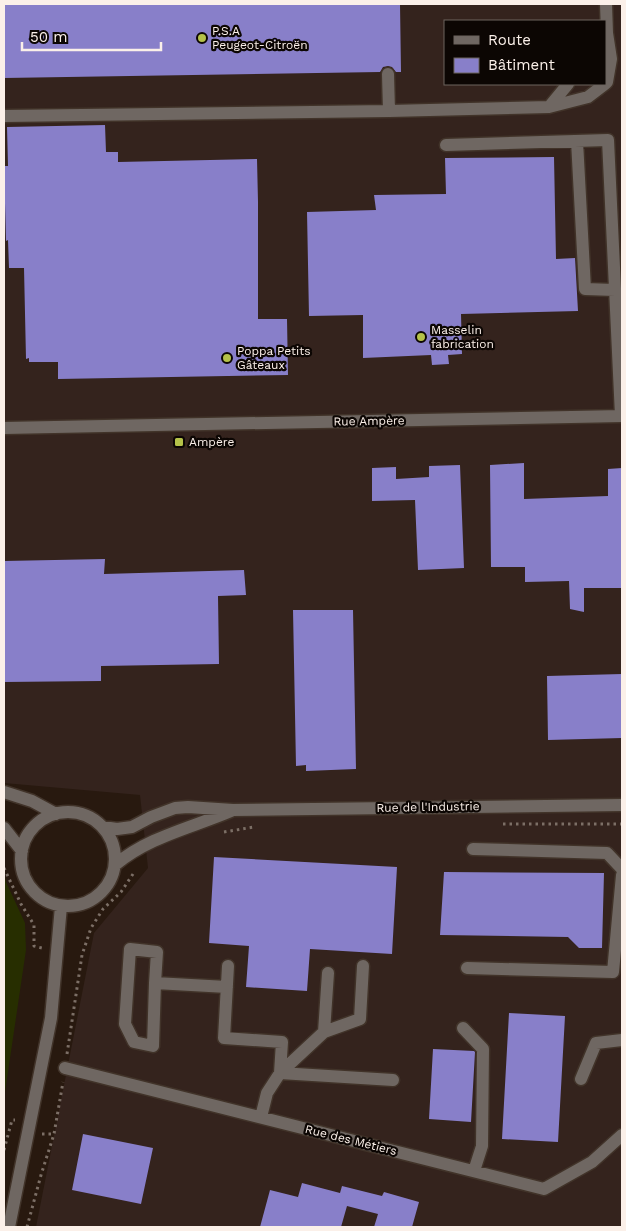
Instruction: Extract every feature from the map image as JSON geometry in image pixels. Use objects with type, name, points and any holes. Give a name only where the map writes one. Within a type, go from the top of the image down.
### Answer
[{"type":"street","points":[[606,4],[606,34],[611,59],[606,83]]},
{"type":"street","points":[[388,74],[389,111]]},
{"type":"street","points":[[550,107],[567,85]]},
{"type":"street","points":[[4,116],[550,107],[588,97],[604,85]]},
{"type":"street","points":[[446,145],[608,140],[621,416]]},
{"type":"street","points":[[576,141],[585,289],[615,290]]},
{"type":"street","name":"Rue Ampère","points":[[4,428],[621,416]]},
{"type":"street","points":[[4,792],[32,801],[56,814]]},
{"type":"street","name":"Rue de l'Industrie","points":[[104,828],[132,827],[175,808],[188,807],[233,810],[622,805]]},
{"type":"street","name":"Rue de l'Industrie","points":[[115,865],[155,840],[233,810]]},
{"type":"street","points":[[65,812],[86,815],[104,828],[115,852],[115,865],[106,888],[98,896],[83,904],[61,906],[41,898],[34,892],[23,872],[21,862],[24,842],[36,825],[45,818],[65,812]]},
{"type":"street","points":[[4,828],[22,851]]},
{"type":"street","points":[[474,849],[607,853],[622,869]]},
{"type":"street","points":[[467,968],[617,975],[622,875]]},
{"type":"street","points":[[9,1227],[51,1018],[61,906]]},
{"type":"street","points":[[130,949],[157,952],[156,982],[153,1046],[134,1042],[125,1024],[130,949]]},
{"type":"street","points":[[228,966],[224,1038],[282,1042],[280,1072]]},
{"type":"street","points":[[261,1117],[267,1093],[280,1072],[324,1032],[360,1019],[363,966]]},
{"type":"street","points":[[324,1032],[328,972]]},
{"type":"street","points":[[156,982],[227,987]]},
{"type":"street","points":[[463,1028],[483,1049],[482,1146],[474,1171]]},
{"type":"street","points":[[581,1080],[596,1044],[622,1040]]},
{"type":"street","name":"Rue des Métiers","points":[[65,1068],[544,1189],[592,1162],[622,1135]]},
{"type":"street","points":[[280,1072],[393,1080]]},
{"type":"path","points":[[500,824],[622,824]]},
{"type":"path","points":[[224,832],[263,826]]},
{"type":"path","points":[[27,1227],[54,1134],[82,955],[91,928],[102,909],[120,892],[135,871],[142,866]]},
{"type":"path","points":[[4,868],[18,898],[34,925],[34,946],[57,951]]},
{"type":"shaded area","points":[[4,4],[622,4],[622,1227],[36,1227],[94,933],[148,868],[140,795],[4,783]]},
{"type":"green space","points":[[4,872],[6,882],[25,923],[26,950],[4,1099]]},
{"type":"building","name":"P.S.A Peugeot-Citroën","points":[[4,4],[400,4],[401,72],[396,72],[392,67],[388,66],[383,67],[380,72],[4,78]]},
{"type":"building","points":[[105,125],[106,152],[118,152],[118,162],[257,159],[258,319],[287,319],[288,375],[58,379],[58,362],[29,362],[29,358],[26,359],[24,268],[9,268],[8,240],[6,241],[4,166],[8,166],[7,127]]},
{"type":"building","points":[[554,157],[556,259],[575,258],[578,311],[461,314],[462,354],[448,355],[449,364],[432,365],[431,355],[363,358],[363,315],[309,316],[307,212],[376,210],[374,195],[446,194],[445,158]]},
{"type":"building","points":[[524,463],[524,499],[608,496],[608,469],[622,468],[622,588],[584,588],[584,612],[570,609],[569,581],[525,582],[525,567],[491,567],[490,465]]},
{"type":"building","points":[[460,465],[464,568],[418,570],[415,500],[372,501],[372,468],[396,467],[396,479],[429,477],[429,466]]},
{"type":"building","points":[[105,559],[104,574],[244,570],[246,595],[218,596],[219,664],[101,666],[101,681],[4,682],[4,561]]},
{"type":"building","points":[[293,610],[353,610],[356,769],[306,771],[306,765],[296,766]]},
{"type":"building","points":[[622,674],[622,738],[548,740],[547,676]]},
{"type":"building","points":[[214,857],[397,867],[392,954],[310,949],[307,991],[246,987],[249,946],[209,943]]},
{"type":"building","points":[[444,872],[604,873],[602,948],[579,948],[568,937],[440,935]]},
{"type":"building","points":[[509,1013],[565,1016],[558,1142],[502,1139]]},
{"type":"building","points":[[433,1049],[475,1052],[471,1122],[429,1119]]},
{"type":"building","points":[[83,1134],[153,1148],[141,1204],[72,1190]]},
{"type":"building","points":[[302,1183],[340,1193],[342,1186],[382,1196],[384,1192],[419,1202],[412,1227],[374,1227],[378,1214],[347,1206],[341,1227],[260,1227],[270,1190],[298,1197]]},
{"type":"place","name":"P.S.A Peugeot-Citroën","points":[[202,38]]},
{"type":"place","name":"Masselin fabrication","points":[[421,337]]},
{"type":"place","name":"Poppa Petits Gâteaux","points":[[227,358]]},
{"type":"place","name":"Ampère","points":[[179,442]]}]
